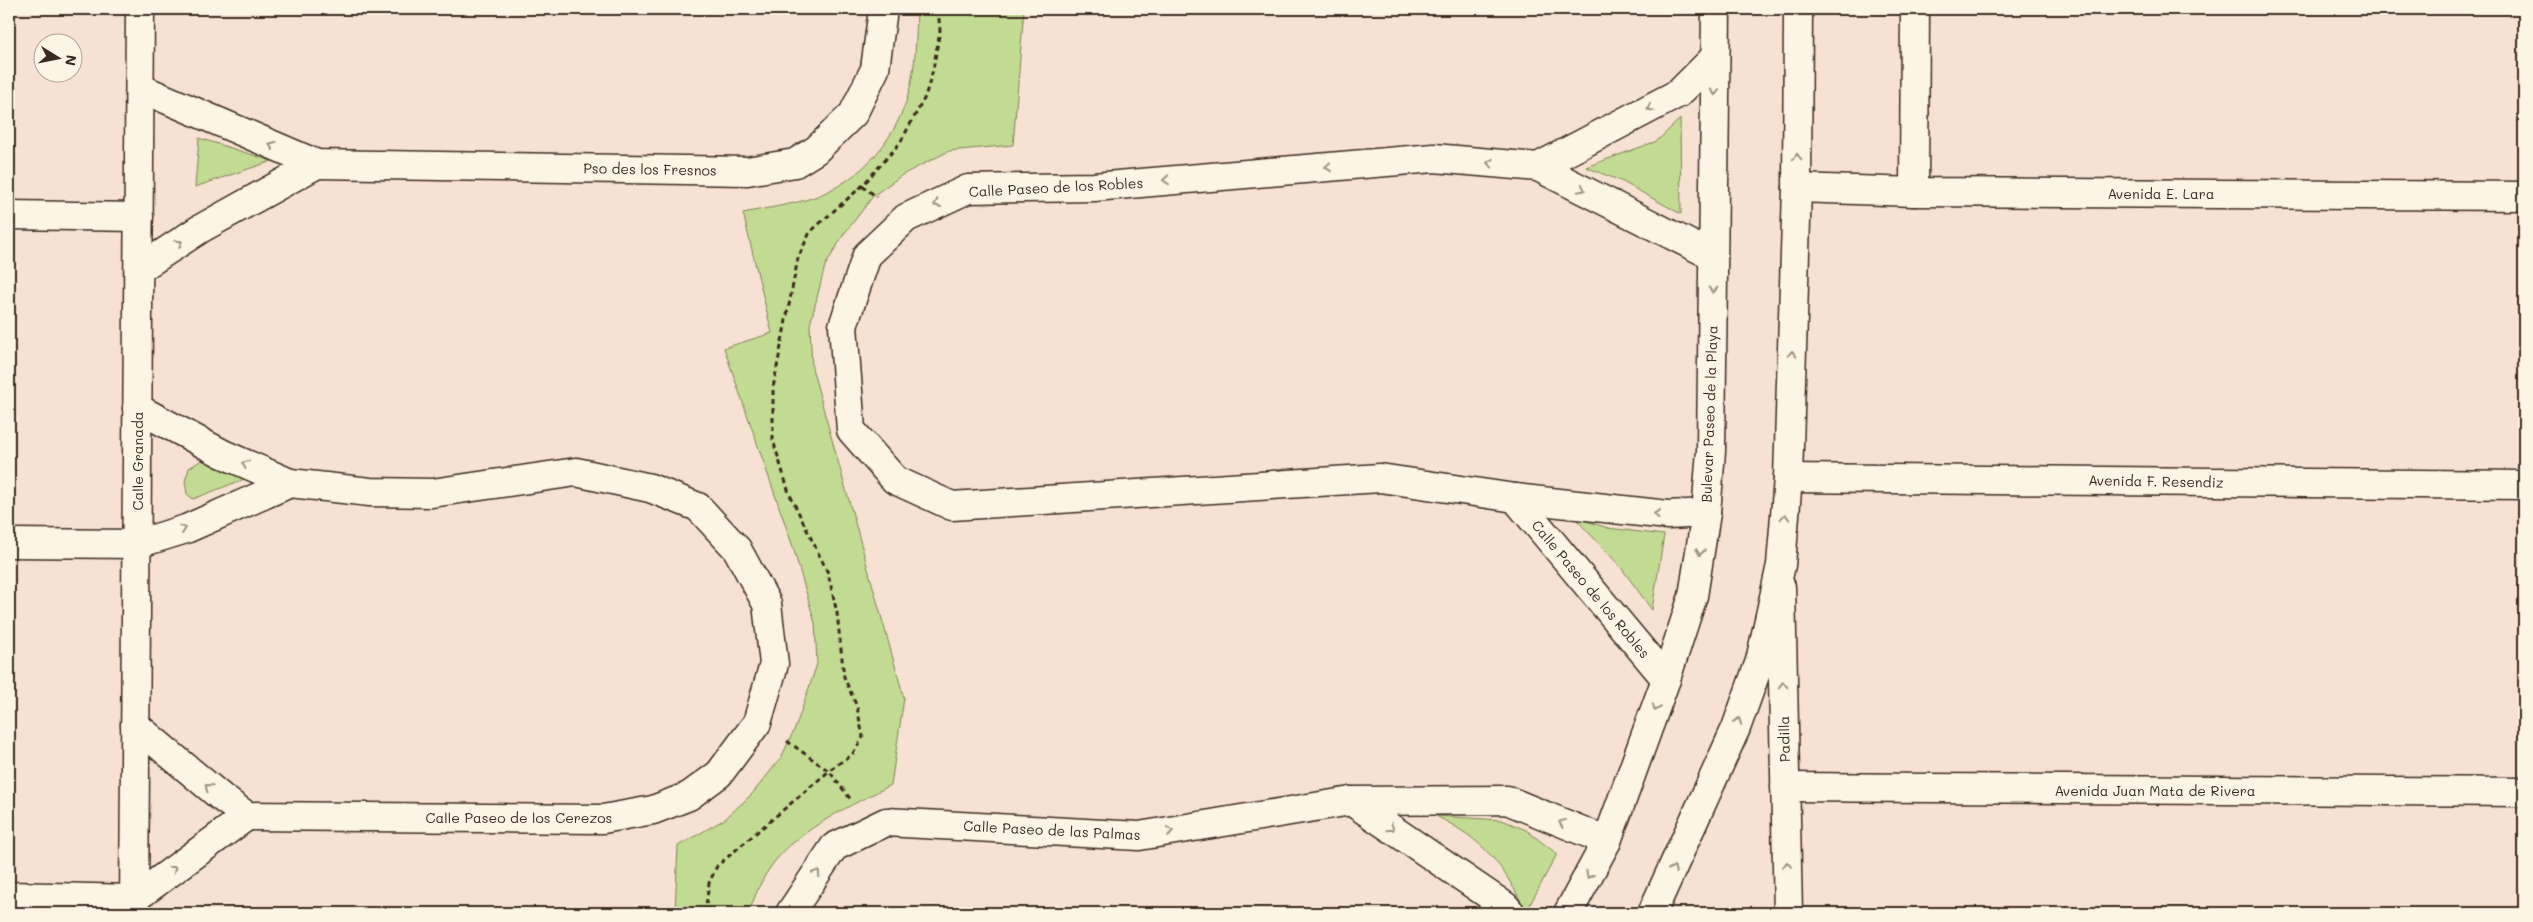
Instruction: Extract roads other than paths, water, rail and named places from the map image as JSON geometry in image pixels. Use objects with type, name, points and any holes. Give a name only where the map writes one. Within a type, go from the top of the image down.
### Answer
[{"type":"street","name":"Calle Granada","points":[[134,906],[140,9]]},
{"type":"street","name":"Pso des los Fresnos","points":[[316,164],[747,171],[795,163],[816,150],[853,114],[875,69],[883,9]]},
{"type":"street","name":"Bulevar Paseo de la Playa","points":[[1568,913],[1607,841],[1666,680],[1693,596],[1706,514],[1711,451],[1716,9]]},
{"type":"street","points":[[1652,913],[1736,728],[1760,661],[1781,565],[1788,478],[1797,188],[1798,9]]},
{"type":"street","points":[[1914,192],[1915,9]]},
{"type":"street","points":[[1538,167],[1679,93],[1715,57]]},
{"type":"street","points":[[140,88],[316,164]]},
{"type":"street","name":"Calle Paseo de los Robles","points":[[1706,514],[1668,515],[1515,498],[1380,478],[952,506],[895,480],[851,430],[843,326],[867,255],[906,218],[968,190],[1094,186],[1434,158],[1538,167],[1713,256]]},
{"type":"street","points":[[139,269],[200,229],[316,164]]},
{"type":"street","name":"Avenida E. Lara","points":[[1797,188],[1914,192],[2524,196]]},
{"type":"street","points":[[9,215],[139,217]]},
{"type":"street","points":[[137,408],[223,454],[290,483]]},
{"type":"street","name":"Calle Paseo de los Cerezos","points":[[248,816],[603,819],[653,810],[689,796],[719,774],[757,723],[774,664],[767,604],[737,549],[698,508],[650,488],[576,472],[432,493],[370,492],[290,483]]},
{"type":"street","name":"Avenida F. Resendiz","points":[[1788,478],[2524,485]]},
{"type":"street","points":[[9,543],[137,544],[186,529],[290,483]]},
{"type":"street","name":"Calle Paseo de los Robles","points":[[1515,498],[1666,680]]},
{"type":"street","name":"Padilla","points":[[1781,565],[1788,913]]},
{"type":"street","points":[[9,896],[134,906],[248,816],[221,797],[135,725]]},
{"type":"street","name":"Avenida Juan Mata de Rivera","points":[[1785,788],[2524,792]]},
{"type":"street","name":"Calle Paseo de las Palmas","points":[[790,913],[834,847],[886,822],[1138,836],[1351,801],[1507,800],[1607,841]]},
{"type":"street","points":[[1351,801],[1505,906],[1511,913]]}]
